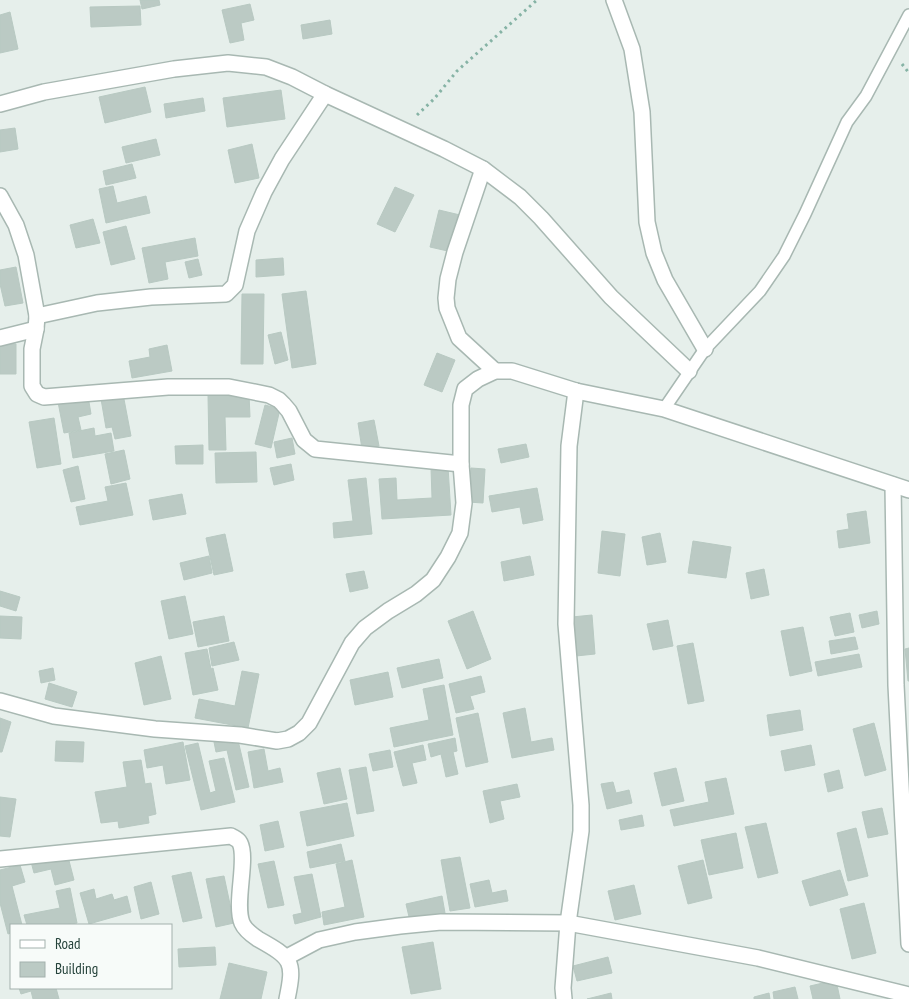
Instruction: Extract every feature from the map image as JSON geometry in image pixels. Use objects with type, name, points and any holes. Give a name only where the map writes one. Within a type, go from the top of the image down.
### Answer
[{"type":"street","points":[[614,0],[632,49],[641,103],[647,222],[654,253],[665,280],[705,349]]},
{"type":"street","points":[[0,104],[44,92],[94,82],[174,69],[228,63],[266,67],[292,77],[483,169],[520,198],[541,218],[611,297],[689,371]]},
{"type":"street","points":[[0,338],[37,322],[97,304],[151,297],[226,294],[236,285],[247,231],[264,192],[282,159],[325,94]]},
{"type":"street","points":[[483,169],[455,252],[448,279],[446,298],[447,308],[459,338],[495,371]]},
{"type":"street","points":[[0,196],[21,237],[26,255],[37,322],[32,350],[32,386],[36,394],[44,397],[168,387],[229,387],[269,395],[279,400],[289,411],[304,440],[315,449],[461,464]]},
{"type":"street","points":[[0,702],[54,716],[155,729],[240,735],[276,741],[288,739],[299,734],[313,716],[352,643],[365,628],[433,580],[448,557],[460,533],[464,503],[461,464],[461,405],[465,389],[478,379],[495,371],[512,371],[576,391],[664,409],[909,490]]},
{"type":"street","points":[[564,999],[563,988],[568,923],[581,831],[581,805],[566,624],[569,454],[576,391]]},
{"type":"street","points":[[893,485],[896,685],[909,944]]},
{"type":"street","points":[[0,858],[231,836],[237,839],[242,850],[240,908],[242,923],[246,930],[287,957],[292,972],[287,999]]},
{"type":"street","points":[[287,957],[319,940],[400,926],[441,922],[568,923],[758,958],[909,995]]},
{"type":"lane","points":[[664,409],[705,349],[760,291],[784,256],[847,122],[870,89],[909,15]]},
{"type":"path","points":[[400,129],[422,111],[457,71],[537,0]]},
{"type":"building","points":[[140,0],[159,0],[160,5],[142,9]]},
{"type":"building","points":[[250,4],[254,20],[241,23],[244,40],[230,43],[222,10]]},
{"type":"building","points":[[140,6],[141,25],[91,27],[90,7]]},
{"type":"building","points":[[10,12],[18,49],[0,53],[0,15]]},
{"type":"building","points":[[330,20],[332,34],[303,39],[301,25]]},
{"type":"building","points":[[145,87],[151,112],[105,123],[99,97]]},
{"type":"building","points":[[281,90],[285,119],[227,127],[223,98]]},
{"type":"building","points":[[203,98],[205,111],[166,118],[164,104]]},
{"type":"building","points":[[15,128],[18,149],[0,152],[0,130]]},
{"type":"building","points":[[156,139],[160,155],[126,163],[122,147]]},
{"type":"building","points":[[252,144],[259,178],[235,183],[228,150]]},
{"type":"building","points":[[132,164],[136,178],[106,185],[103,171]]},
{"type":"building","points":[[113,186],[117,203],[146,196],[150,213],[106,223],[99,189]]},
{"type":"building","points":[[395,187],[414,195],[395,232],[377,224]]},
{"type":"building","points":[[439,210],[460,215],[452,252],[430,247]]},
{"type":"building","points":[[93,219],[100,243],[76,248],[70,225]]},
{"type":"building","points":[[126,226],[135,259],[111,265],[103,232]]},
{"type":"building","points":[[195,238],[198,256],[165,262],[168,279],[149,283],[142,248]]},
{"type":"building","points":[[283,258],[284,275],[256,277],[256,260]]},
{"type":"building","points":[[198,259],[202,275],[189,278],[185,262]]},
{"type":"building","points":[[16,267],[23,303],[5,306],[0,284],[0,270]]},
{"type":"building","points":[[306,291],[316,364],[292,368],[282,294]]},
{"type":"building","points":[[242,294],[264,294],[263,364],[241,364]]},
{"type":"building","points":[[281,332],[288,360],[275,364],[268,335]]},
{"type":"building","points":[[0,343],[16,344],[16,374],[0,374]]},
{"type":"building","points":[[167,345],[172,371],[132,378],[129,361],[150,357],[149,349]]},
{"type":"building","points":[[437,353],[455,360],[442,392],[424,385]]},
{"type":"building","points":[[123,394],[131,436],[115,439],[112,427],[106,428],[101,399]]},
{"type":"building","points":[[249,394],[250,417],[225,417],[226,450],[209,450],[208,395]]},
{"type":"building","points":[[88,396],[91,414],[78,417],[81,430],[64,433],[58,402]]},
{"type":"building","points":[[265,405],[280,409],[271,448],[255,444]]},
{"type":"building","points":[[54,418],[61,464],[37,468],[29,422]]},
{"type":"building","points":[[374,420],[379,446],[362,449],[358,423]]},
{"type":"building","points":[[94,428],[95,436],[111,433],[114,451],[73,458],[69,433]]},
{"type":"building","points":[[292,438],[295,454],[277,458],[274,442]]},
{"type":"building","points":[[526,444],[529,457],[501,463],[498,449]]},
{"type":"building","points":[[203,445],[203,464],[176,464],[175,446]]},
{"type":"building","points":[[124,450],[130,479],[111,484],[105,454]]},
{"type":"building","points":[[256,452],[257,482],[216,483],[215,453]]},
{"type":"building","points":[[291,464],[294,480],[274,485],[270,468]]},
{"type":"building","points":[[78,466],[85,499],[71,502],[63,470]]},
{"type":"building","points":[[448,467],[451,515],[382,519],[379,479],[396,478],[397,500],[432,498],[431,468]]},
{"type":"building","points":[[471,468],[485,469],[483,503],[468,502]]},
{"type":"building","points":[[366,478],[372,534],[334,538],[333,523],[353,521],[348,480]]},
{"type":"building","points":[[126,483],[133,515],[80,525],[76,507],[108,501],[105,487]]},
{"type":"building","points":[[537,488],[543,520],[523,524],[520,507],[492,512],[489,496]]},
{"type":"building","points":[[182,494],[186,514],[153,520],[149,500]]},
{"type":"building","points":[[866,511],[870,543],[839,548],[837,531],[849,529],[847,514]]},
{"type":"building","points":[[602,531],[625,534],[620,576],[598,573]]},
{"type":"building","points":[[660,533],[666,562],[647,565],[642,537]]},
{"type":"building","points":[[225,534],[233,571],[214,575],[206,538]]},
{"type":"building","points":[[693,541],[731,547],[726,578],[688,573]]},
{"type":"building","points":[[209,556],[212,573],[184,580],[180,563]]},
{"type":"building","points":[[530,556],[534,575],[504,581],[501,562]]},
{"type":"building","points":[[764,569],[769,595],[751,599],[746,573]]},
{"type":"building","points":[[364,571],[368,588],[350,592],[346,574]]},
{"type":"building","points":[[0,591],[20,597],[16,611],[0,606]]},
{"type":"building","points":[[185,596],[193,634],[169,639],[161,601]]},
{"type":"building","points":[[473,611],[491,659],[467,669],[448,621]]},
{"type":"building","points":[[877,611],[879,624],[862,628],[859,615]]},
{"type":"building","points":[[850,613],[854,632],[835,636],[830,617]]},
{"type":"building","points":[[592,615],[595,654],[576,656],[572,617]]},
{"type":"building","points":[[0,616],[22,617],[21,639],[0,638]]},
{"type":"building","points":[[224,616],[229,641],[198,647],[193,622]]},
{"type":"building","points":[[668,620],[673,646],[653,650],[647,624]]},
{"type":"building","points":[[803,627],[812,671],[790,676],[781,631]]},
{"type":"building","points":[[855,637],[858,649],[831,654],[829,641]]},
{"type":"building","points":[[234,642],[239,660],[212,666],[209,648]]},
{"type":"building","points":[[693,643],[704,701],[688,704],[677,646]]},
{"type":"building","points":[[909,648],[909,681],[908,681],[905,649]]},
{"type":"building","points":[[207,649],[218,690],[193,695],[185,653]]},
{"type":"building","points":[[859,654],[862,667],[818,676],[815,662]]},
{"type":"building","points":[[161,656],[171,699],[144,705],[135,663]]},
{"type":"building","points":[[439,659],[443,678],[402,688],[397,668]]},
{"type":"building","points":[[53,668],[55,680],[41,683],[39,671]]},
{"type":"building","points":[[242,671],[259,674],[248,728],[195,718],[199,699],[235,706]]},
{"type":"building","points":[[388,672],[393,697],[355,705],[350,680]]},
{"type":"building","points":[[481,676],[485,692],[470,696],[474,709],[456,713],[449,684]]},
{"type":"building","points":[[49,683],[77,692],[72,707],[45,699]]},
{"type":"building","points":[[444,685],[453,735],[394,747],[390,728],[429,720],[423,689]]},
{"type":"building","points":[[525,708],[531,742],[552,738],[554,750],[512,758],[503,713]]},
{"type":"building","points":[[800,710],[803,730],[770,736],[767,715]]},
{"type":"building","points":[[478,713],[488,762],[466,767],[456,718]]},
{"type":"building","points":[[0,718],[11,722],[2,752],[0,752]]},
{"type":"building","points":[[874,723],[886,770],[865,776],[853,729]]},
{"type":"building","points":[[237,736],[249,787],[236,790],[227,750],[216,752],[214,742]]},
{"type":"building","points":[[455,738],[457,751],[453,752],[458,774],[446,777],[441,754],[431,757],[428,744]]},
{"type":"building","points":[[56,741],[84,742],[83,762],[55,761]]},
{"type":"building","points":[[183,742],[190,780],[166,784],[163,765],[147,768],[144,750]]},
{"type":"building","points":[[198,743],[210,793],[216,791],[209,761],[224,758],[235,802],[201,810],[185,746]]},
{"type":"building","points":[[423,745],[426,760],[412,763],[417,783],[403,786],[394,752]]},
{"type":"building","points":[[811,745],[815,765],[785,771],[781,751]]},
{"type":"building","points":[[264,749],[268,771],[280,768],[283,782],[254,788],[248,752]]},
{"type":"building","points":[[390,750],[393,767],[373,771],[369,754]]},
{"type":"building","points":[[141,760],[145,784],[151,783],[156,814],[148,816],[149,823],[119,828],[118,821],[101,823],[95,792],[127,787],[123,762]]},
{"type":"building","points":[[366,767],[374,811],[357,814],[349,770]]},
{"type":"building","points":[[340,768],[347,799],[324,804],[317,773]]},
{"type":"building","points":[[676,768],[684,801],[662,806],[654,773]]},
{"type":"building","points":[[839,770],[843,788],[828,792],[824,774]]},
{"type":"building","points":[[726,778],[734,814],[674,826],[670,810],[709,802],[705,782]]},
{"type":"building","points":[[613,782],[616,793],[629,790],[632,803],[607,809],[601,784]]},
{"type":"building","points":[[517,784],[520,797],[500,801],[504,819],[490,823],[483,791]]},
{"type":"building","points":[[0,797],[16,799],[10,837],[0,836]]},
{"type":"building","points":[[347,803],[354,836],[307,846],[300,812]]},
{"type":"building","points":[[882,808],[888,834],[868,838],[862,812]]},
{"type":"building","points":[[642,815],[644,826],[621,830],[619,820]]},
{"type":"building","points":[[278,821],[284,847],[265,851],[260,825]]},
{"type":"building","points":[[766,823],[778,873],[758,878],[745,827]]},
{"type":"building","points":[[856,828],[868,876],[848,881],[837,833]]},
{"type":"building","points":[[736,833],[743,868],[709,875],[701,840]]},
{"type":"building","points":[[341,844],[345,861],[310,868],[307,852]]},
{"type":"building","points":[[66,849],[74,880],[55,885],[51,869],[34,873],[30,858]]},
{"type":"building","points":[[460,857],[470,908],[450,911],[441,860]]},
{"type":"building","points":[[352,860],[364,917],[324,925],[322,912],[345,907],[336,864]]},
{"type":"building","points":[[703,860],[712,898],[688,904],[678,866]]},
{"type":"building","points":[[274,861],[284,905],[268,908],[258,864]]},
{"type":"building","points":[[20,865],[25,882],[12,886],[22,924],[10,924],[10,933],[8,934],[0,903],[0,870]]},
{"type":"building","points":[[840,870],[848,895],[810,906],[802,881]]},
{"type":"building","points":[[191,872],[202,918],[183,922],[172,876]]},
{"type":"building","points":[[312,874],[321,917],[295,924],[293,915],[302,913],[294,877]]},
{"type":"building","points":[[224,876],[234,923],[216,927],[206,879]]},
{"type":"building","points":[[489,880],[492,893],[506,890],[508,901],[475,907],[470,884]]},
{"type":"building","points":[[151,882],[159,914],[141,919],[134,887]]},
{"type":"building","points":[[634,885],[641,914],[615,920],[608,891]]},
{"type":"building","points":[[70,888],[77,923],[27,924],[24,915],[60,908],[56,891]]},
{"type":"building","points":[[94,889],[96,899],[112,894],[114,900],[127,896],[131,912],[89,924],[80,893]]},
{"type":"building","points":[[442,896],[445,913],[410,921],[406,904]]},
{"type":"building","points":[[864,903],[876,953],[852,959],[840,909]]},
{"type":"building","points":[[433,942],[441,989],[411,994],[402,947]]},
{"type":"building","points":[[215,947],[216,965],[179,967],[178,949]]},
{"type":"building","points":[[608,957],[612,973],[577,981],[573,966]]},
{"type":"building","points":[[229,963],[267,972],[261,999],[220,999]]},
{"type":"building","points":[[836,980],[840,999],[813,999],[810,986]]},
{"type":"building","points":[[795,987],[798,999],[774,999],[773,992]]},
{"type":"building","points":[[19,989],[56,989],[59,999],[33,999],[31,991],[21,994]]},
{"type":"building","points":[[611,993],[612,999],[587,999]]},
{"type":"building","points":[[769,993],[770,999],[754,999],[754,997]]}]
